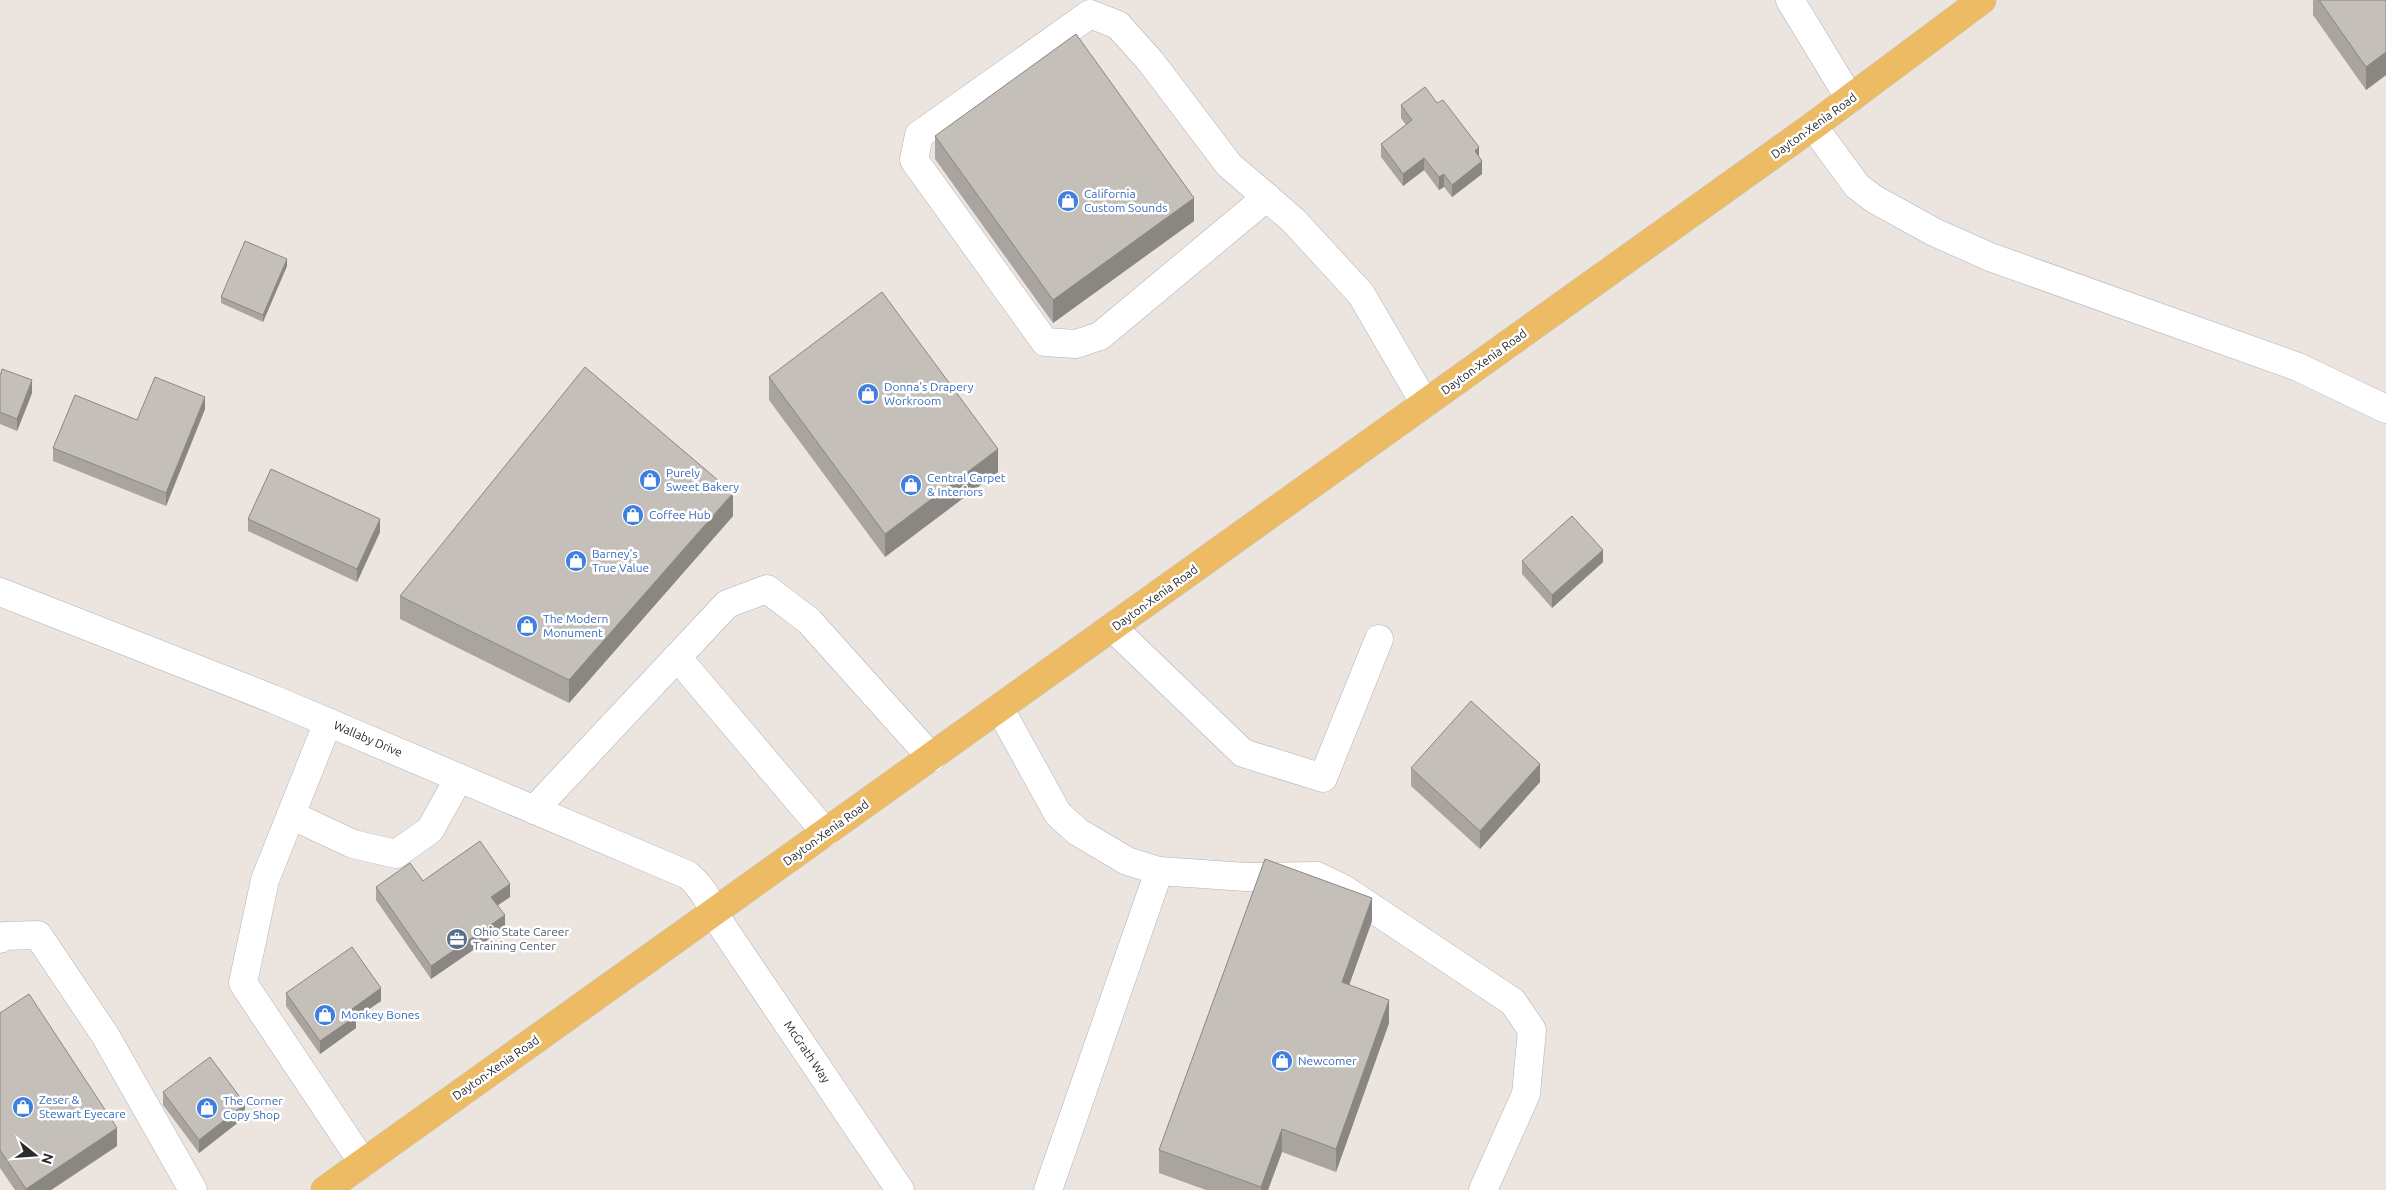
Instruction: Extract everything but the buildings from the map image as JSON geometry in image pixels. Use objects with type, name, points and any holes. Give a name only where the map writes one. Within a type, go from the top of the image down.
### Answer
[{"type":"main road","name":"Dayton-Xenia Road","points":[[325,1190],[714,914],[1813,126],[1982,0]]},
{"type":"street","points":[[1790,0],[1850,99]]},
{"type":"street","points":[[1267,196],[1100,336],[1076,344],[1045,342],[914,160],[919,136],[1090,14],[1118,25],[1151,62],[1229,165],[1267,196],[1293,220],[1361,294],[1425,404]]},
{"type":"street","points":[[1813,126],[1857,186],[1874,199],[1934,232],[1990,257],[2298,367],[2386,409]]},
{"type":"street","points":[[534,810],[727,604],[767,589],[810,621],[932,758]]},
{"type":"street","name":"Wallaby Drive","points":[[0,592],[328,722],[688,875],[699,885],[708,898],[714,914]]},
{"type":"street","points":[[1112,628],[1243,753],[1323,778],[1379,639]]},
{"type":"street","points":[[678,657],[826,833]]},
{"type":"street","points":[[1000,709],[1058,814],[1078,832],[1127,861],[1159,871],[1246,877],[1318,876],[1342,888],[1513,1002],[1532,1030],[1526,1094],[1483,1190]]},
{"type":"street","points":[[328,722],[265,880],[243,983],[363,1163]]},
{"type":"street","points":[[291,815],[353,844],[396,854],[430,830],[460,778]]},
{"type":"street","points":[[1048,1190],[1159,871]]},
{"type":"street","name":"McGrath Way","points":[[714,914],[900,1190]]},
{"type":"street","points":[[0,939],[4,936],[38,935],[105,1035],[193,1190]]},
{"type":"place","name":"California Custom Sounds","points":[[1068,201]]},
{"type":"place","name":"Donna's Drapery Workroom","points":[[868,394]]},
{"type":"place","name":"Purely Sweet Bakery","points":[[650,480]]},
{"type":"place","name":"Central Carpet & Interiors","points":[[911,485]]},
{"type":"place","name":"Coffee Hub","points":[[633,515]]},
{"type":"place","name":"Barney's True Value","points":[[576,561]]},
{"type":"place","name":"The Modern Monument","points":[[527,626]]},
{"type":"place","name":"Ohio State Career Training Center","points":[[457,939]]},
{"type":"place","name":"Monkey Bones","points":[[325,1015]]},
{"type":"place","name":"Newcomer","points":[[1282,1061]]},
{"type":"place","name":"Zeser & Stewart Eyecare","points":[[23,1107]]},
{"type":"place","name":"The Corner Copy Shop","points":[[207,1108]]}]
